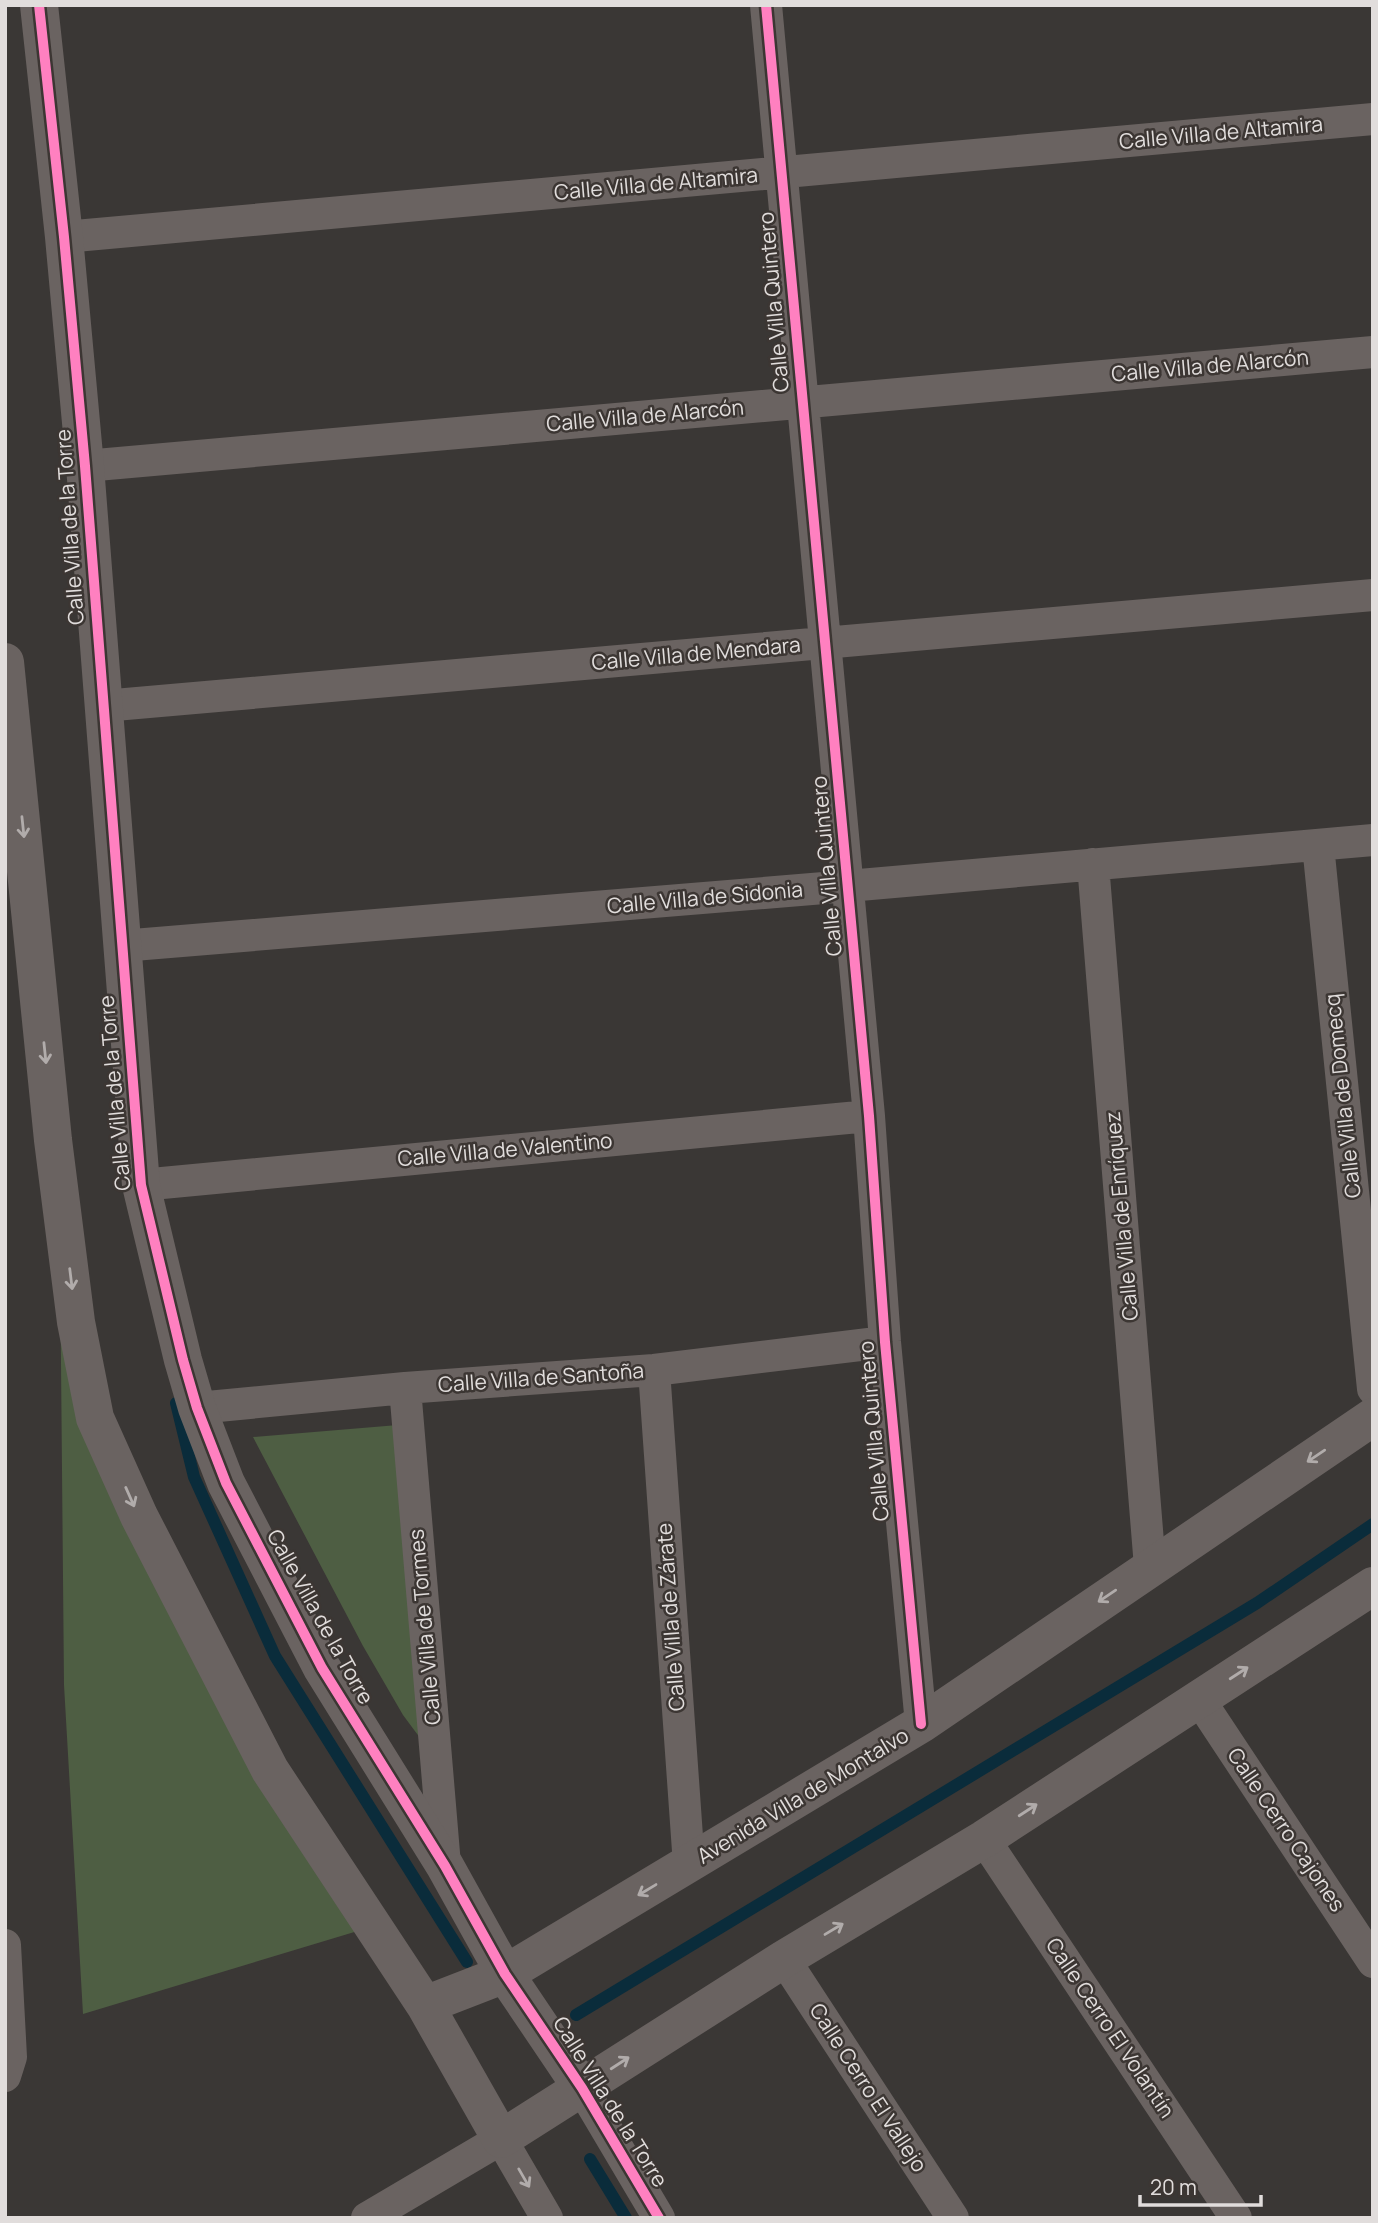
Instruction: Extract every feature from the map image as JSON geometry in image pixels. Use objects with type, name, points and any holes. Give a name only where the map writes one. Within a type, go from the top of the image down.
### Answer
[{"type":"street","name":"Calle Villa de la Torre","points":[[39,5],[85,466],[142,1185],[183,1360],[197,1408],[226,1483],[322,1668],[444,1866],[505,1974],[582,2088],[659,2218]]},
{"type":"street","name":"Calle Villa Quintero","points":[[766,5],[869,1116],[885,1342],[921,1724]]},
{"type":"street","name":"Calle Villa de Altamira","points":[[64,237],[1373,120]]},
{"type":"street","name":"Calle Villa de Alarcón","points":[[85,466],[1373,352]]},
{"type":"street","name":"Calle Villa de Mendara","points":[[103,706],[1373,595]]},
{"type":"street","points":[[5,662],[12,789],[76,1322],[95,1418],[139,1516],[270,1770],[425,2006],[547,2218]]},
{"type":"street","name":"Calle Villa de Sidonia","points":[[121,946],[1373,840]]},
{"type":"street","name":"Calle Villa de Domecq","points":[[1318,845],[1373,1389]]},
{"type":"street","name":"Calle Villa de Enríquez","points":[[1093,864],[1150,1567]]},
{"type":"street","name":"Calle Villa de Valentino","points":[[142,1185],[869,1116]]},
{"type":"street","name":"Calle Villa de Santoña","points":[[197,1408],[405,1388],[654,1370],[885,1342]]},
{"type":"street","name":"Calle Villa de Zárate","points":[[654,1370],[689,1865]]},
{"type":"street","name":"Calle Villa de Tormes","points":[[405,1388],[444,1866]]},
{"type":"street","name":"Avenida Villa de Montalvo","points":[[425,2006],[505,1974],[921,1724],[1373,1417]]},
{"type":"street","points":[[367,2218],[501,2139],[784,1959],[984,1839],[1373,1586]]},
{"type":"street","name":"Calle Cerro Cajones","points":[[1199,1699],[1373,1962]]},
{"type":"street","name":"Calle Cerro El Volantín","points":[[984,1839],[1236,2218]]},
{"type":"street","points":[[5,1945],[11,2057],[5,2076]]},
{"type":"street","name":"Calle Cerro El Vallejo","points":[[784,1959],[953,2218]]},
{"type":"green space","points":[[60,1255],[96,1386],[361,1930],[83,2014],[64,1685]]},
{"type":"green space","points":[[422,1423],[449,1777],[403,1715],[363,1646],[253,1437]]},
{"type":"waterway","points":[[176,1403],[194,1477],[275,1656],[467,1962]]},
{"type":"waterway","points":[[576,2015],[1257,1603],[1373,1524]]},
{"type":"waterway","points":[[590,2159],[626,2218]]},
{"type":"cycle path","points":[[39,5],[85,466],[141,1185],[183,1360],[197,1408],[226,1483],[322,1668],[445,1866],[505,1974],[582,2088],[659,2218]]},
{"type":"cycle path","points":[[766,5],[869,1116],[885,1342],[921,1724]]}]
